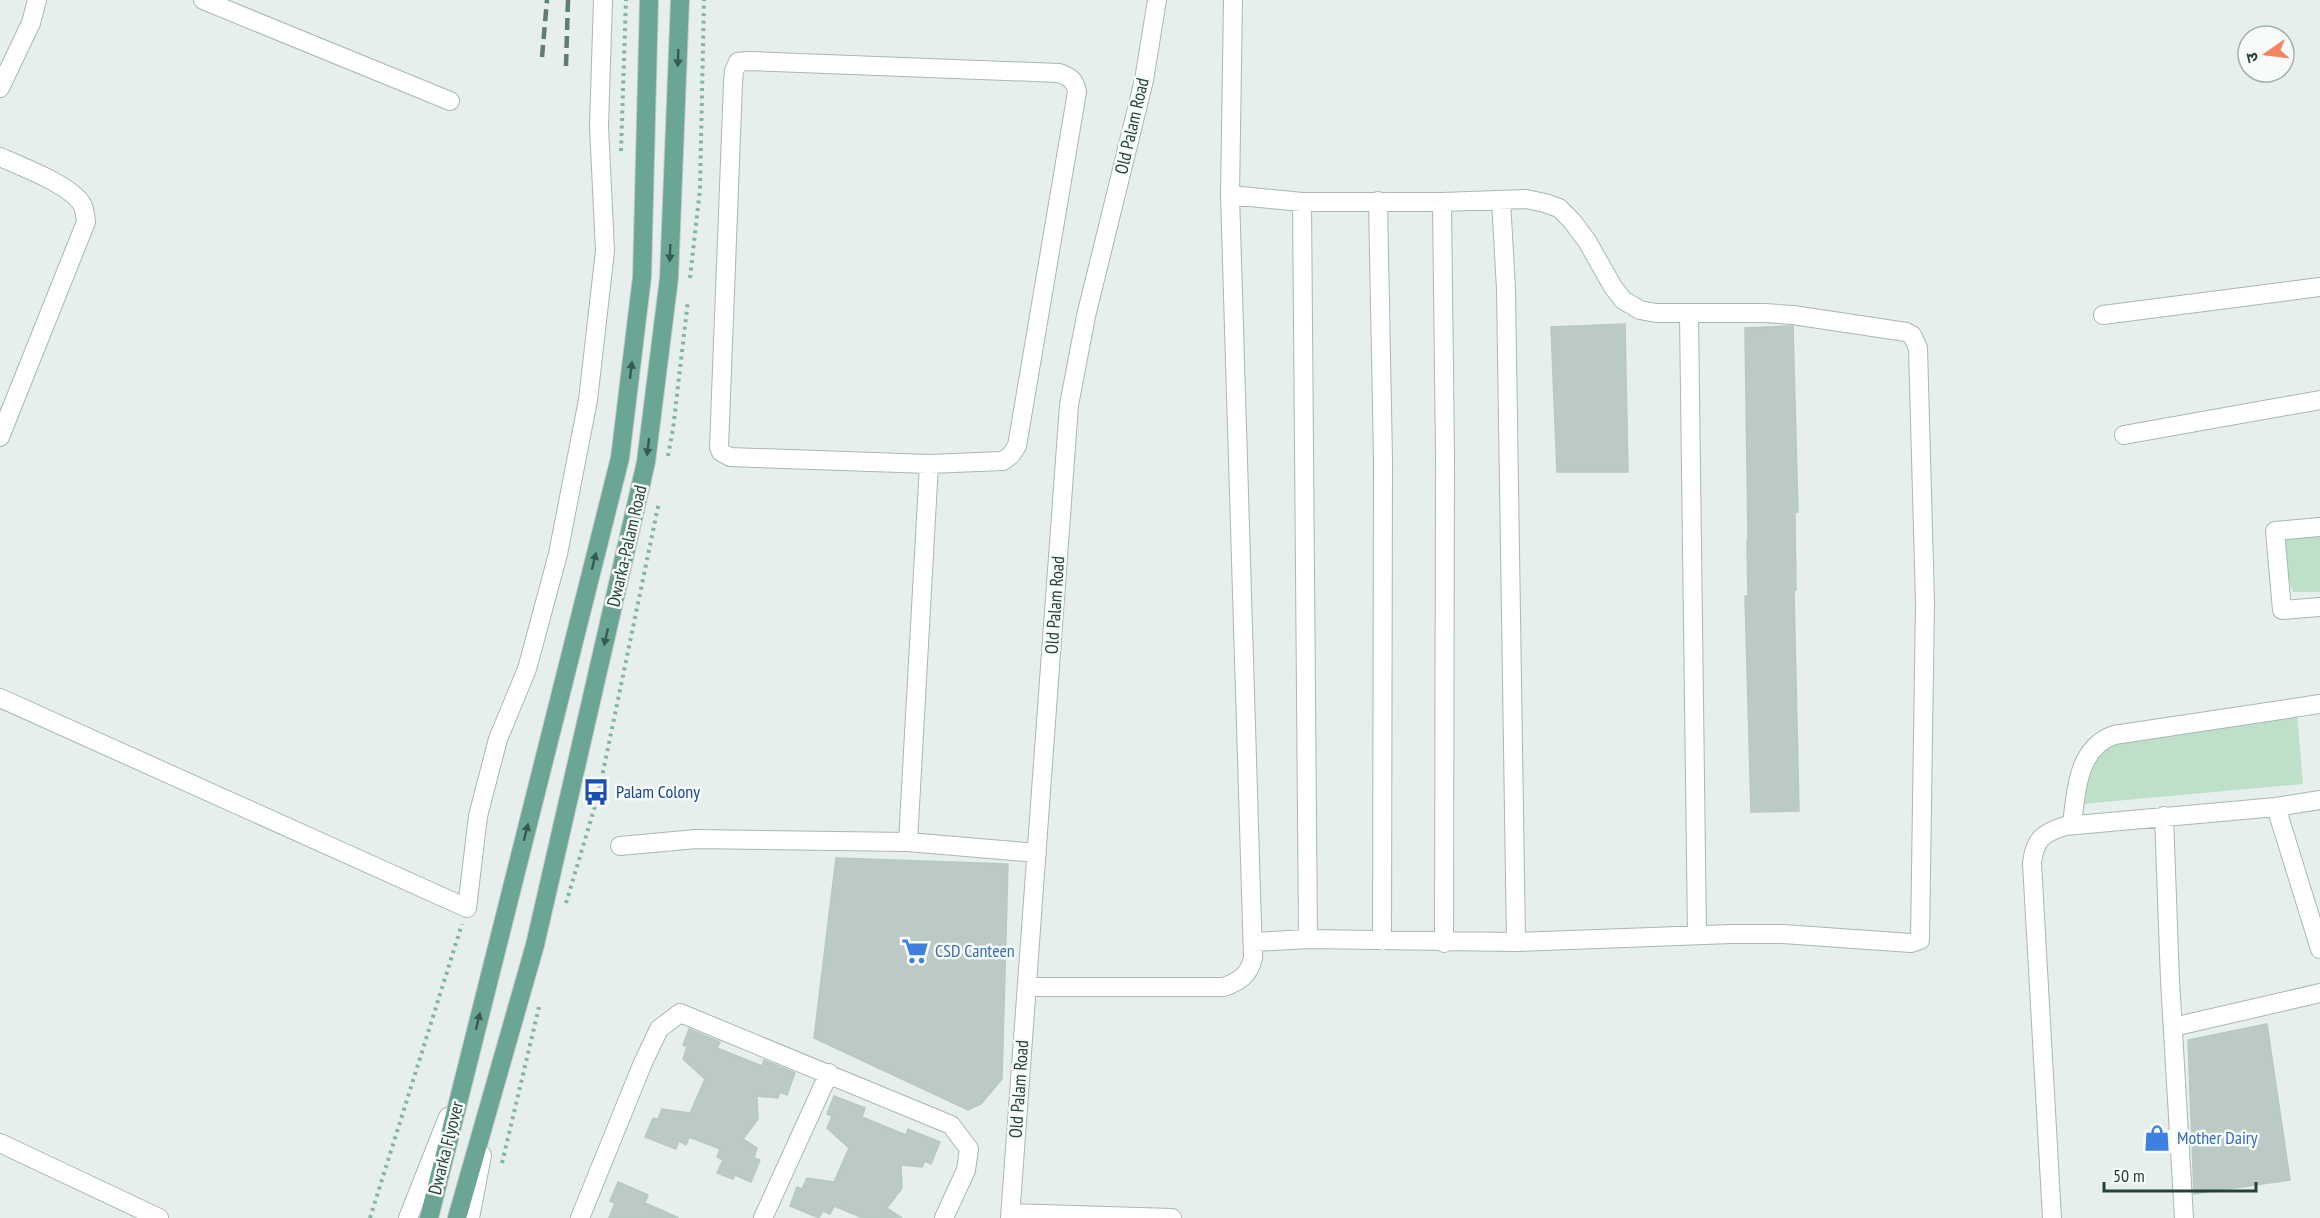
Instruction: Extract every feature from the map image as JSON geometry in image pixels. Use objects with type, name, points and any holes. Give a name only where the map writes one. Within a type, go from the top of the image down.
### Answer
[{"type":"main road","name":"Dwarka-Palam Road","points":[[464,1078],[620,458],[642,277],[649,0]]},
{"type":"main road","name":"Dwarka-Palam Road","points":[[496,1080],[535,945],[646,462],[669,278],[680,0]]},
{"type":"main road","name":"Dwarka Flyover","points":[[429,1218],[464,1078]]},
{"type":"main road","name":"Dwarka Flyover","points":[[457,1218],[496,1080]]},
{"type":"street","points":[[0,88],[31,23],[37,0]]},
{"type":"street","points":[[203,0],[450,101]]},
{"type":"street","points":[[0,698],[467,908],[478,816],[498,739],[527,669],[558,554],[588,400],[605,251],[599,126],[603,0]]},
{"type":"street","name":"Old Palam Road","points":[[1010,1216],[1069,405],[1086,316],[1144,80],[1157,0]]},
{"type":"street","points":[[1027,987],[1224,987],[1245,976],[1250,968],[1254,942],[1230,195],[1233,0]]},
{"type":"street","points":[[738,62],[1059,73],[1072,79],[1075,84],[1077,92],[1017,446],[1003,461],[929,464],[730,457],[719,447],[733,83],[734,71],[738,62]]},
{"type":"street","points":[[0,157],[61,187],[74,196],[81,202],[87,222],[0,437]]},
{"type":"street","points":[[1230,195],[1302,202],[1443,202],[1526,199],[1545,203],[1558,208],[1572,221],[1587,241],[1613,287],[1623,300],[1640,310],[1656,313],[1793,315],[1906,332],[1912,335],[1918,348],[1925,602],[1920,940],[1911,943],[1783,934],[1516,942],[1308,939],[1254,942]]},
{"type":"street","points":[[1501,200],[1506,289],[1516,942]]},
{"type":"street","points":[[1378,201],[1383,460],[1382,941]]},
{"type":"street","points":[[1302,202],[1308,939]]},
{"type":"street","points":[[1443,202],[1444,942]]},
{"type":"street","points":[[2103,315],[2320,287]]},
{"type":"street","points":[[1689,314],[1697,935]]},
{"type":"street","points":[[2124,435],[2320,400]]},
{"type":"street","points":[[908,842],[929,464]]},
{"type":"street","points":[[2320,527],[2275,531],[2282,610],[2320,607]]},
{"type":"street","points":[[2072,825],[2078,779],[2083,765],[2104,739],[2114,735],[2320,704]]},
{"type":"street","points":[[2052,1218],[2032,863],[2037,842],[2055,829],[2072,825],[2276,807],[2320,800]]},
{"type":"street","points":[[2276,807],[2320,949]]},
{"type":"street","points":[[2164,816],[2184,1218]]},
{"type":"street","points":[[620,846],[696,839],[908,842],[1037,853]]},
{"type":"street","points":[[2173,1028],[2320,993]]},
{"type":"street","points":[[580,1218],[642,1065],[659,1029],[680,1013],[951,1125],[969,1149],[966,1170],[944,1218]]},
{"type":"street","points":[[763,1218],[829,1073]]},
{"type":"street","points":[[408,1218],[464,1078]]},
{"type":"street","points":[[470,1218],[496,1080]]},
{"type":"street","points":[[0,1143],[159,1218]]},
{"type":"street","points":[[1010,1216],[1172,1218]]},
{"type":"green space","points":[[2320,526],[2320,592],[2293,592],[2283,562],[2281,534]]},
{"type":"green space","points":[[2297,714],[2303,784],[2082,804],[2091,772],[2109,742]]},
{"type":"building","points":[[1625,324],[1628,472],[1557,472],[1551,327]]},
{"type":"building","points":[[1793,326],[1798,512],[1795,512],[1796,590],[1794,590],[1799,811],[1751,812],[1745,596],[1748,596],[1748,540],[1745,328]]},
{"type":"building","name":"CSD Canteen","points":[[836,858],[1008,864],[1002,1079],[981,1104],[968,1110],[814,1038]]},
{"type":"building","points":[[2267,1024],[2290,1180],[2194,1194],[2188,1040]]},
{"type":"building","points":[[689,1029],[720,1042],[717,1048],[762,1066],[764,1060],[795,1073],[787,1095],[780,1092],[778,1098],[757,1096],[758,1119],[743,1139],[757,1148],[754,1158],[760,1160],[751,1182],[735,1175],[733,1179],[717,1173],[723,1160],[717,1157],[720,1149],[689,1137],[686,1145],[679,1141],[676,1149],[645,1137],[653,1118],[658,1119],[662,1109],[690,1113],[705,1079],[683,1059],[687,1047],[683,1045]]},
{"type":"building","points":[[834,1096],[865,1108],[862,1117],[906,1135],[908,1129],[940,1142],[931,1164],[925,1161],[922,1167],[901,1165],[902,1188],[887,1208],[902,1218],[863,1218],[834,1206],[830,1214],[823,1211],[819,1218],[790,1206],[797,1187],[802,1189],[807,1178],[834,1182],[849,1148],[827,1128],[832,1116],[827,1114]]},
{"type":"building","points":[[618,1182],[648,1195],[645,1203],[679,1218],[609,1218],[615,1203],[610,1201]]},
{"type":"railway","points":[[542,57],[547,0]]},
{"type":"railway","points":[[566,66],[568,0]]},
{"type":"place","name":"Palam Colony","points":[[596,792]]},
{"type":"place","name":"CSD Canteen","points":[[915,951]]},
{"type":"place","name":"Mother Dairy","points":[[2157,1138]]}]
